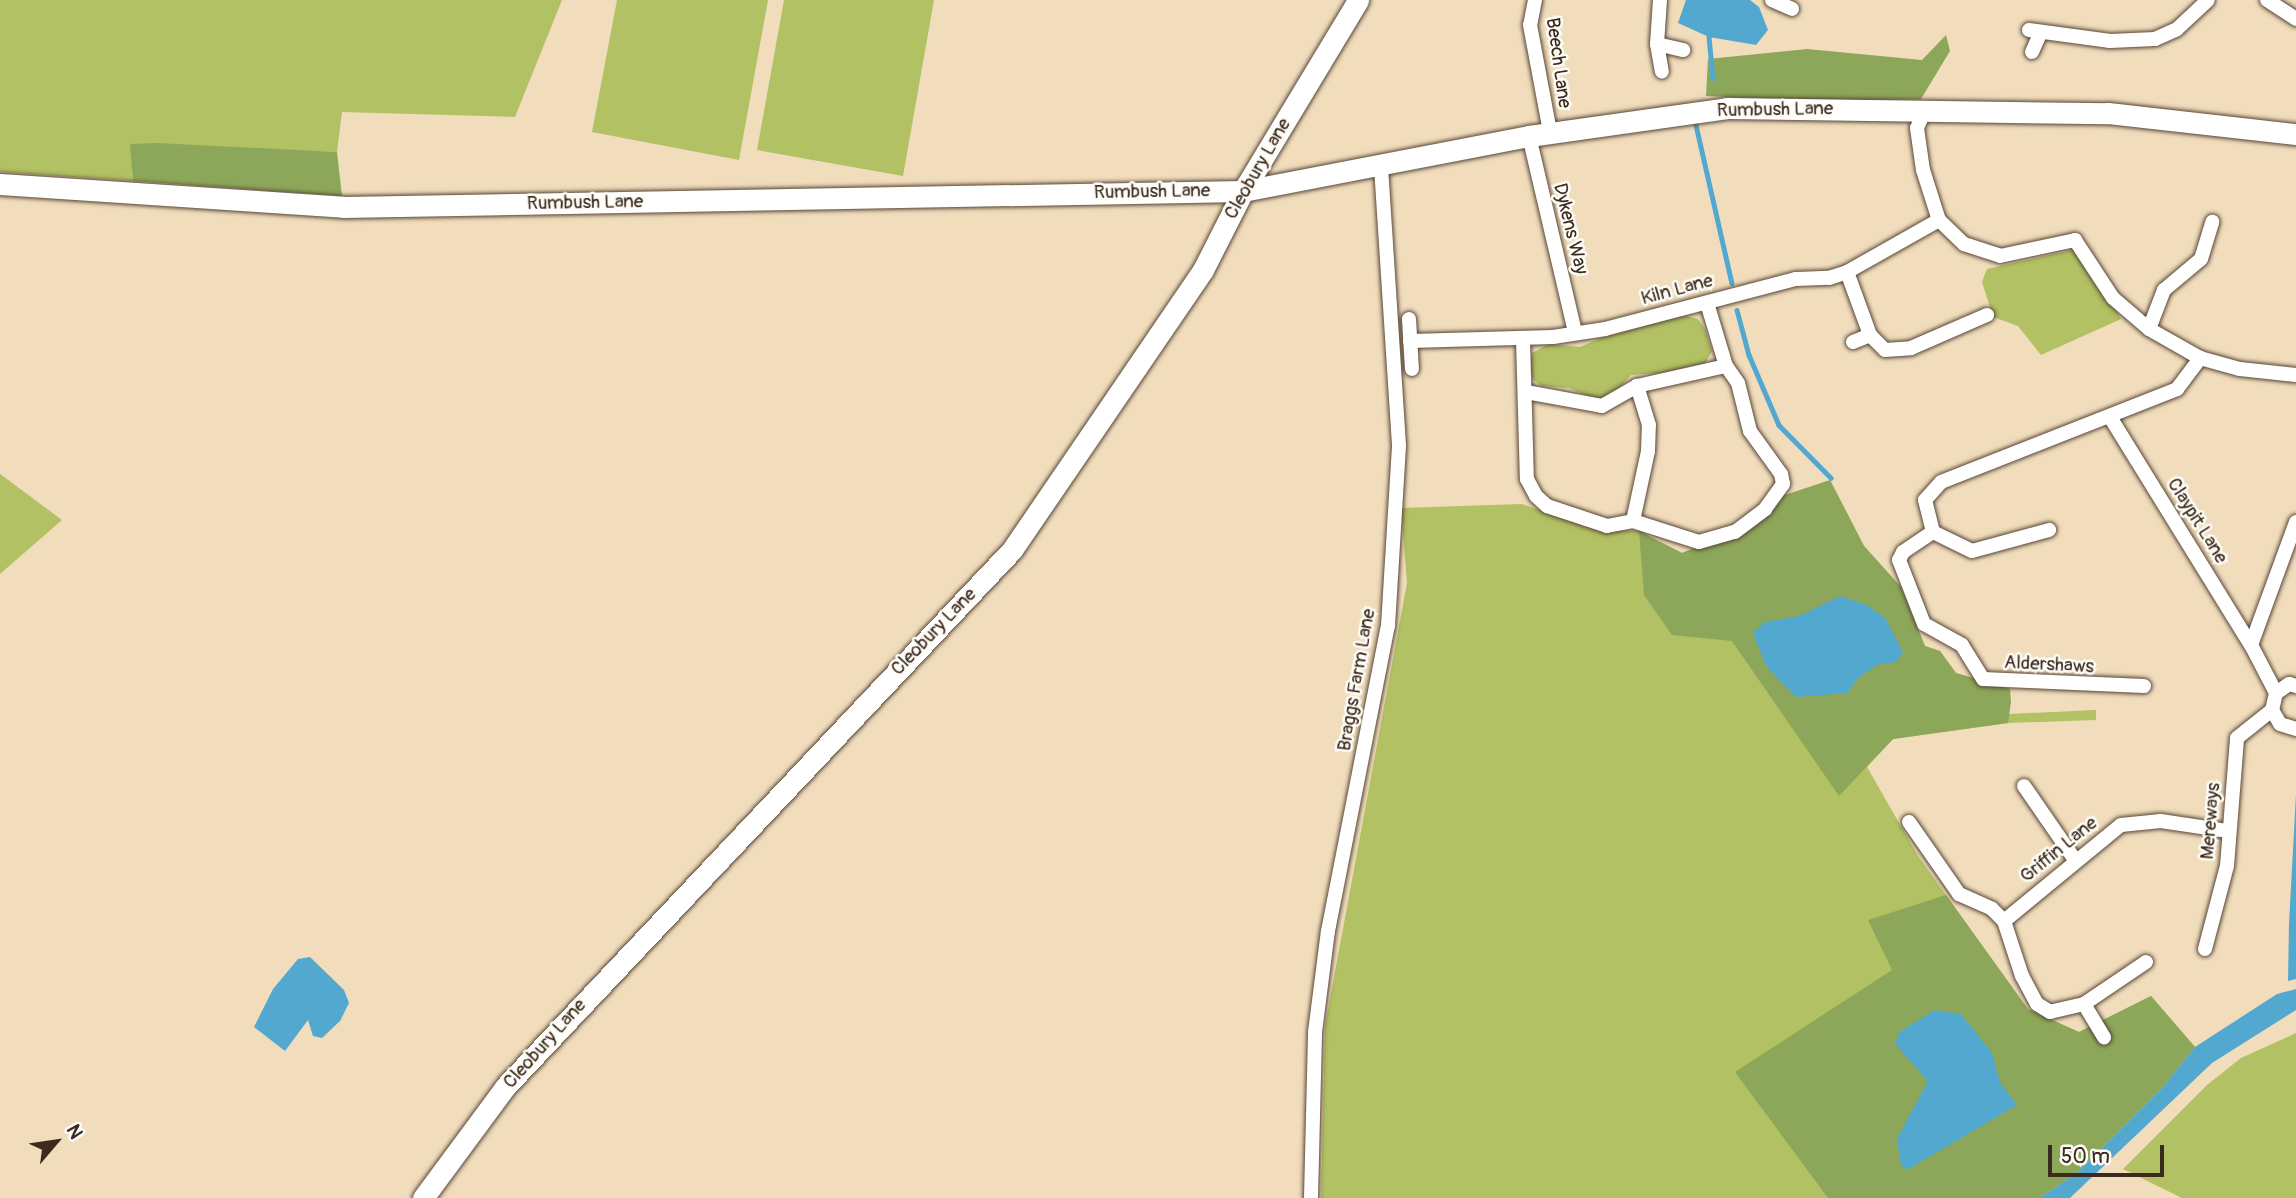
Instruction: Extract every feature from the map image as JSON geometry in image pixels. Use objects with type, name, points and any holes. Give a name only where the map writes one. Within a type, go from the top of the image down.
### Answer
[{"type":"street","name":"Cleobury Lane","points":[[423,1198],[505,1087],[1012,550],[1203,270],[1242,191],[1358,0]]},
{"type":"street","name":"Beech Lane","points":[[1535,0],[1530,25],[1550,132]]},
{"type":"street","points":[[1661,0],[1657,44],[1662,72]]},
{"type":"street","points":[[1772,0],[1792,9]]},
{"type":"street","points":[[2032,52],[2035,31],[2110,41],[2155,39],[2177,29],[2208,0]]},
{"type":"street","points":[[2267,0],[2296,19]]},
{"type":"street","points":[[1657,44],[1684,50]]},
{"type":"street","name":"Rumbush Lane","points":[[0,184],[343,207],[1242,191],[1550,132],[1727,107],[2108,113],[2296,134]]},
{"type":"street","points":[[1925,110],[1917,128],[1939,220],[1964,244],[2000,256],[2068,234],[2075,240],[2113,298],[2149,329],[2200,358],[2240,369],[2296,375]]},
{"type":"street","name":"Dykens Way","points":[[1529,136],[1575,332]]},
{"type":"street","name":"Braggs Farm Lane","points":[[1311,1198],[1320,995],[1388,626],[1399,445],[1381,164]]},
{"type":"street","name":"Kiln Lane","points":[[1410,341],[1523,340],[1575,332],[1707,303],[1797,279],[1847,272],[1939,220]]},
{"type":"street","points":[[2149,329],[2164,290],[2201,259],[2212,222]]},
{"type":"street","points":[[1847,272],[1870,335],[1885,350],[1900,351],[1987,314]]},
{"type":"street","points":[[1523,340],[1527,479],[1536,496],[1548,506],[1607,526],[1633,521],[1699,542],[1735,532],[1779,495],[1781,474],[1750,431],[1738,383],[1726,366],[1707,303]]},
{"type":"street","points":[[1409,319],[1412,369]]},
{"type":"street","points":[[1853,342],[1870,335]]},
{"type":"street","points":[[2049,530],[1972,551],[1933,532],[1925,500],[1941,482],[2176,389],[2200,358]]},
{"type":"street","points":[[1526,392],[1602,405],[1637,386],[1726,366]]},
{"type":"street","points":[[1633,521],[1648,451],[1648,425],[1637,386]]},
{"type":"street","name":"Claypit Lane","points":[[2110,417],[2251,645]]},
{"type":"street","points":[[2296,522],[2251,645],[2276,693],[2272,710],[2280,724],[2296,729]]},
{"type":"street","name":"Aldershaws","points":[[1933,532],[1903,552],[1899,559],[1924,624],[1962,645],[1983,679],[2144,686]]},
{"type":"street","points":[[2276,693],[2289,684],[2296,686]]},
{"type":"street","name":"Mereways","points":[[2204,949],[2227,866],[2237,738],[2272,710]]},
{"type":"street","points":[[2024,786],[2075,860]]},
{"type":"street","name":"Griffin Lane","points":[[2004,921],[2075,860],[2121,825],[2161,821],[2228,831]]},
{"type":"street","points":[[1909,822],[1959,894],[1992,909],[2004,921],[2022,976],[2037,1004],[2050,1012],[2084,1004],[2146,962]]},
{"type":"street","points":[[2084,1004],[2105,1037]]},
{"type":"green space","points":[[0,0],[562,0],[515,117],[342,112],[337,152],[131,145],[133,181],[0,172]]},
{"type":"green space","points":[[617,0],[768,0],[739,160],[592,132]]},
{"type":"green space","points":[[784,0],[934,0],[903,176],[757,150]]},
{"type":"green space","points":[[1946,35],[1950,51],[1921,99],[1811,101],[1706,96],[1708,59],[1807,49],[1922,60]]},
{"type":"green space","points":[[130,144],[337,152],[342,196],[133,181]]},
{"type":"green space","points":[[2077,249],[2121,319],[2041,355],[2018,326],[1993,317],[1982,282],[1987,269]]},
{"type":"green space","points":[[1687,316],[1698,319],[1705,329],[1712,351],[1705,364],[1688,371],[1631,375],[1611,397],[1595,399],[1569,388],[1541,386],[1533,379],[1529,367],[1532,353],[1549,344],[1580,347],[1650,317]]},
{"type":"green space","points":[[0,474],[62,520],[0,574]]},
{"type":"green space","points":[[1830,480],[1864,546],[1901,587],[1925,646],[1940,651],[1956,673],[2010,689],[2008,714],[2096,710],[2096,720],[2008,723],[1893,739],[1867,767],[1918,856],[2027,1009],[2079,1032],[2151,996],[2195,1047],[2162,1088],[2076,1174],[2039,1198],[1321,1198],[1325,1026],[1407,583],[1401,508],[1522,504],[1597,530],[1639,531],[1682,553],[1723,537]]},
{"type":"green space","points":[[1830,480],[1864,546],[1901,587],[1925,646],[1940,651],[1956,673],[2010,689],[2011,702],[2008,723],[1893,739],[1839,796],[1732,641],[1672,635],[1644,595],[1639,531],[1682,553],[1723,537],[1773,499]]},
{"type":"green space","points":[[1946,895],[2028,1009],[2079,1032],[2151,996],[2195,1047],[2162,1088],[2076,1174],[2039,1198],[1828,1198],[1735,1072],[1892,970],[1868,920]]},
{"type":"green space","points":[[2296,1033],[2296,1198],[2182,1198],[2123,1169],[2207,1085],[2241,1058]]},
{"type":"water","points":[[1686,0],[1750,0],[1759,7],[1768,30],[1756,45],[1709,37],[1678,23]]},
{"type":"water","points":[[1840,596],[1867,605],[1885,618],[1903,652],[1896,662],[1879,664],[1859,677],[1847,693],[1796,697],[1766,666],[1753,633],[1765,622],[1799,616]]},
{"type":"water","points":[[2296,794],[2296,979],[2288,981],[2289,924]]},
{"type":"water","points":[[310,957],[344,990],[349,1003],[340,1021],[322,1038],[313,1036],[308,1020],[285,1051],[254,1027],[273,989],[298,959]]},
{"type":"water","points":[[2296,989],[2296,1010],[2212,1063],[2070,1198],[2039,1198],[2076,1174],[2162,1088],[2195,1047],[2277,994]]},
{"type":"water","points":[[1935,1010],[1961,1014],[1992,1053],[2000,1082],[2017,1105],[1907,1170],[1901,1165],[1897,1139],[1928,1081],[1895,1044],[1899,1032]]},
{"type":"waterway","points":[[1709,37],[1713,78]]},
{"type":"waterway","points":[[1696,125],[1732,283]]},
{"type":"waterway","points":[[1737,310],[1749,355],[1779,425],[1831,478]]}]
